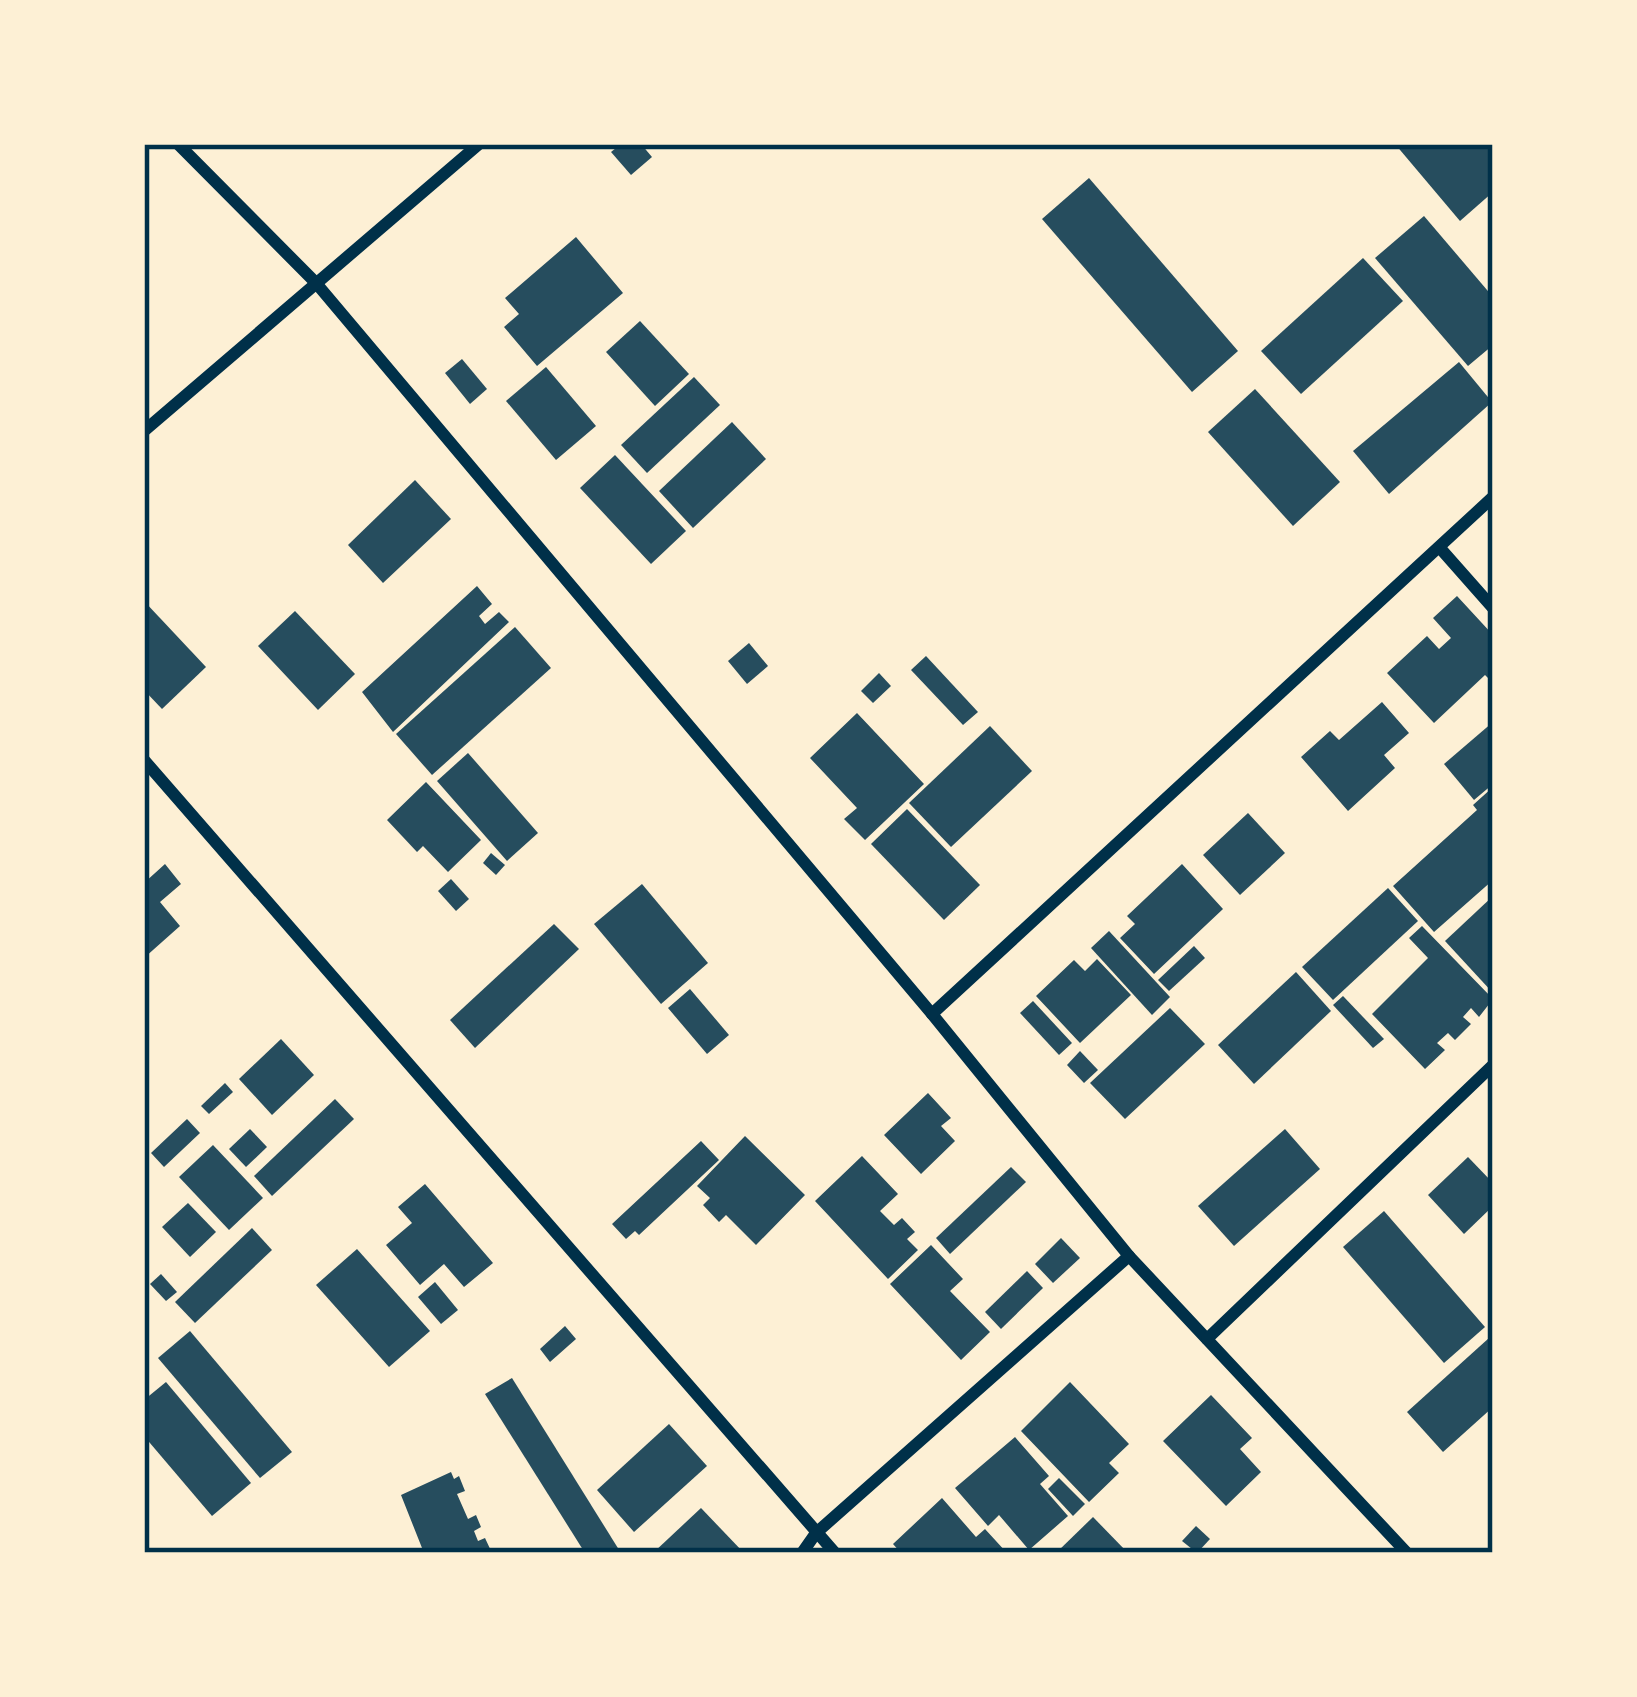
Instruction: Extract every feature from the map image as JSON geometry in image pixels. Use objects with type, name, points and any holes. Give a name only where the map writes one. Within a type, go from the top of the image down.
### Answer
[{"type":"street","points":[[178,144],[316,283],[932,1014],[1129,1256],[1407,1553]]},
{"type":"street","points":[[144,431],[479,144]]},
{"type":"street","points":[[932,1014],[1493,497]]},
{"type":"street","points":[[1440,548],[1493,608]]},
{"type":"street","points":[[144,760],[836,1553]]},
{"type":"street","points":[[1207,1339],[1493,1065]]},
{"type":"street","points":[[802,1553],[817,1533],[1129,1256]]},
{"type":"building","points":[[621,144],[641,144],[652,157],[631,175],[611,152]]},
{"type":"building","points":[[1395,144],[1485,144],[1493,154],[1493,192],[1460,221]]},
{"type":"building","points":[[1089,178],[1238,351],[1192,392],[1042,219]]},
{"type":"building","points":[[1424,216],[1493,297],[1493,345],[1468,366],[1375,258]]},
{"type":"building","points":[[576,237],[623,293],[537,366],[504,327],[519,314],[505,298]]},
{"type":"building","points":[[1363,258],[1403,301],[1301,394],[1261,351]]},
{"type":"building","points":[[640,321],[689,374],[655,406],[606,352]]},
{"type":"building","points":[[462,359],[487,389],[470,404],[445,373]]},
{"type":"building","points":[[1459,362],[1492,402],[1389,494],[1353,451]]},
{"type":"building","points":[[546,367],[596,426],[556,460],[506,401]]},
{"type":"building","points":[[694,377],[720,405],[647,473],[621,445]]},
{"type":"building","points":[[1255,389],[1340,482],[1293,526],[1208,432]]},
{"type":"building","points":[[732,422],[766,459],[693,528],[659,491]]},
{"type":"building","points":[[615,455],[686,531],[651,564],[580,488]]},
{"type":"building","points":[[415,480],[451,519],[383,583],[348,545]]},
{"type":"building","points":[[477,586],[492,604],[479,616],[485,624],[499,612],[509,622],[393,732],[362,692]]},
{"type":"building","points":[[1457,596],[1493,635],[1493,683],[1485,675],[1434,723],[1387,673],[1427,636],[1439,649],[1451,638],[1433,618]]},
{"type":"building","points":[[144,601],[206,667],[162,709],[144,690]]},
{"type":"building","points":[[295,611],[355,674],[318,710],[258,646]]},
{"type":"building","points":[[515,627],[551,668],[432,775],[396,734]]},
{"type":"building","points":[[749,643],[768,666],[747,684],[728,661]]},
{"type":"building","points":[[926,656],[978,712],[963,725],[911,670]]},
{"type":"building","points":[[879,673],[891,686],[873,703],[861,691]]},
{"type":"building","points":[[1382,702],[1409,733],[1384,755],[1395,768],[1348,811],[1301,757],[1330,731],[1339,740]]},
{"type":"building","points":[[857,713],[924,784],[865,840],[844,819],[857,808],[810,758]]},
{"type":"building","points":[[1493,722],[1493,784],[1474,800],[1444,764]]},
{"type":"building","points":[[990,726],[1032,771],[951,847],[909,803]]},
{"type":"building","points":[[468,753],[538,833],[507,861],[437,781]]},
{"type":"building","points":[[426,782],[481,840],[448,872],[423,846],[417,852],[387,820]]},
{"type":"building","points":[[1493,787],[1493,880],[1434,932],[1393,886],[1477,810],[1473,805]]},
{"type":"building","points":[[907,809],[980,885],[944,920],[871,844]]},
{"type":"building","points":[[1248,813],[1285,853],[1240,895],[1203,855]]},
{"type":"building","points":[[491,853],[505,865],[496,875],[483,863]]},
{"type":"building","points":[[165,864],[181,884],[160,902],[180,926],[144,958],[144,883]]},
{"type":"building","points":[[1182,864],[1223,909],[1154,974],[1120,938],[1135,924],[1127,916]]},
{"type":"building","points":[[451,879],[469,899],[456,911],[438,891]]},
{"type":"building","points":[[642,884],[708,963],[661,1004],[594,924]]},
{"type":"building","points":[[1388,888],[1418,921],[1333,1000],[1302,967]]},
{"type":"building","points":[[1493,896],[1493,993],[1445,941]]},
{"type":"building","points":[[554,924],[579,949],[475,1048],[450,1020]]},
{"type":"building","points":[[1422,926],[1493,999],[1479,1017],[1471,1008],[1463,1017],[1471,1024],[1455,1040],[1448,1033],[1437,1043],[1445,1050],[1425,1069],[1372,1014],[1428,958],[1409,938]]},
{"type":"building","points":[[1109,931],[1170,997],[1152,1015],[1091,948]]},
{"type":"building","points":[[1194,946],[1205,958],[1169,991],[1158,980]]},
{"type":"building","points":[[1097,959],[1131,995],[1080,1043],[1036,996],[1074,960],[1085,971]]},
{"type":"building","points":[[1296,972],[1331,1011],[1254,1084],[1218,1045]]},
{"type":"building","points":[[690,989],[729,1035],[707,1054],[668,1008]]},
{"type":"building","points":[[1343,996],[1384,1039],[1373,1048],[1333,1005]]},
{"type":"building","points":[[1033,1001],[1072,1043],[1059,1055],[1020,1013]]},
{"type":"building","points":[[1170,1008],[1205,1044],[1125,1119],[1090,1083]]},
{"type":"building","points":[[281,1039],[314,1075],[272,1115],[239,1079]]},
{"type":"building","points":[[1080,1051],[1098,1070],[1084,1083],[1067,1065]]},
{"type":"building","points":[[225,1083],[233,1092],[209,1114],[201,1106]]},
{"type":"building","points":[[928,1093],[951,1118],[941,1126],[955,1141],[921,1174],[884,1135]]},
{"type":"building","points":[[335,1099],[354,1119],[272,1196],[254,1176]]},
{"type":"building","points":[[187,1119],[200,1133],[164,1167],[151,1153]]},
{"type":"building","points":[[250,1129],[267,1147],[246,1167],[229,1149]]},
{"type":"building","points":[[1285,1129],[1320,1169],[1234,1246],[1198,1206]]},
{"type":"building","points":[[745,1136],[805,1195],[756,1245],[726,1215],[719,1222],[703,1205],[710,1198],[697,1186]]},
{"type":"building","points":[[701,1141],[719,1160],[639,1235],[635,1231],[626,1239],[612,1224]]},
{"type":"building","points":[[213,1145],[263,1198],[229,1230],[179,1177]]},
{"type":"building","points":[[862,1156],[898,1194],[880,1211],[894,1225],[902,1218],[915,1232],[907,1239],[918,1250],[888,1279],[815,1201]]},
{"type":"building","points":[[1468,1157],[1493,1183],[1493,1206],[1464,1234],[1428,1195]]},
{"type":"building","points":[[1011,1167],[1026,1182],[950,1254],[936,1238]]},
{"type":"building","points":[[425,1184],[493,1263],[464,1287],[444,1264],[420,1285],[386,1245],[412,1223],[398,1207]]},
{"type":"building","points":[[188,1203],[216,1232],[190,1257],[162,1227]]},
{"type":"building","points":[[1384,1211],[1485,1327],[1444,1363],[1343,1247]]},
{"type":"building","points":[[252,1228],[272,1250],[195,1323],[175,1302]]},
{"type":"building","points":[[1061,1238],[1080,1258],[1053,1283],[1035,1264]]},
{"type":"building","points":[[931,1245],[963,1279],[950,1291],[990,1332],[961,1360],[890,1284]]},
{"type":"building","points":[[357,1249],[430,1331],[389,1367],[316,1285]]},
{"type":"building","points":[[1027,1271],[1043,1288],[1001,1329],[985,1312]]},
{"type":"building","points":[[161,1274],[177,1292],[166,1301],[150,1284]]},
{"type":"building","points":[[435,1282],[458,1310],[441,1324],[418,1297]]},
{"type":"building","points":[[565,1326],[576,1339],[550,1362],[540,1349]]},
{"type":"building","points":[[190,1331],[292,1452],[260,1478],[158,1358]]},
{"type":"building","points":[[1489,1338],[1493,1342],[1493,1407],[1443,1452],[1407,1412]]},
{"type":"building","points":[[512,1378],[621,1553],[585,1553],[485,1394]]},
{"type":"building","points":[[166,1382],[251,1483],[212,1516],[144,1436],[144,1400]]},
{"type":"building","points":[[1070,1382],[1129,1444],[1109,1463],[1119,1473],[1089,1502],[1021,1431]]},
{"type":"building","points":[[1211,1395],[1252,1438],[1240,1449],[1261,1472],[1226,1506],[1163,1441]]},
{"type":"building","points":[[669,1424],[707,1466],[634,1532],[597,1490]]},
{"type":"building","points":[[1015,1437],[1049,1476],[1040,1484],[1068,1516],[1029,1550],[999,1515],[988,1526],[955,1488]]},
{"type":"building","points":[[451,1472],[454,1479],[459,1476],[465,1491],[457,1494],[468,1519],[476,1515],[481,1527],[474,1531],[478,1541],[485,1538],[492,1553],[424,1553],[401,1495]]},
{"type":"building","points":[[1059,1478],[1085,1504],[1073,1516],[1048,1489]]},
{"type":"building","points":[[942,1498],[976,1537],[985,1529],[1007,1553],[901,1553],[893,1544]]},
{"type":"building","points":[[701,1508],[744,1553],[653,1553]]},
{"type":"building","points":[[1093,1517],[1128,1553],[1056,1553]]},
{"type":"building","points":[[1196,1526],[1210,1539],[1197,1553],[1182,1541]]}]
